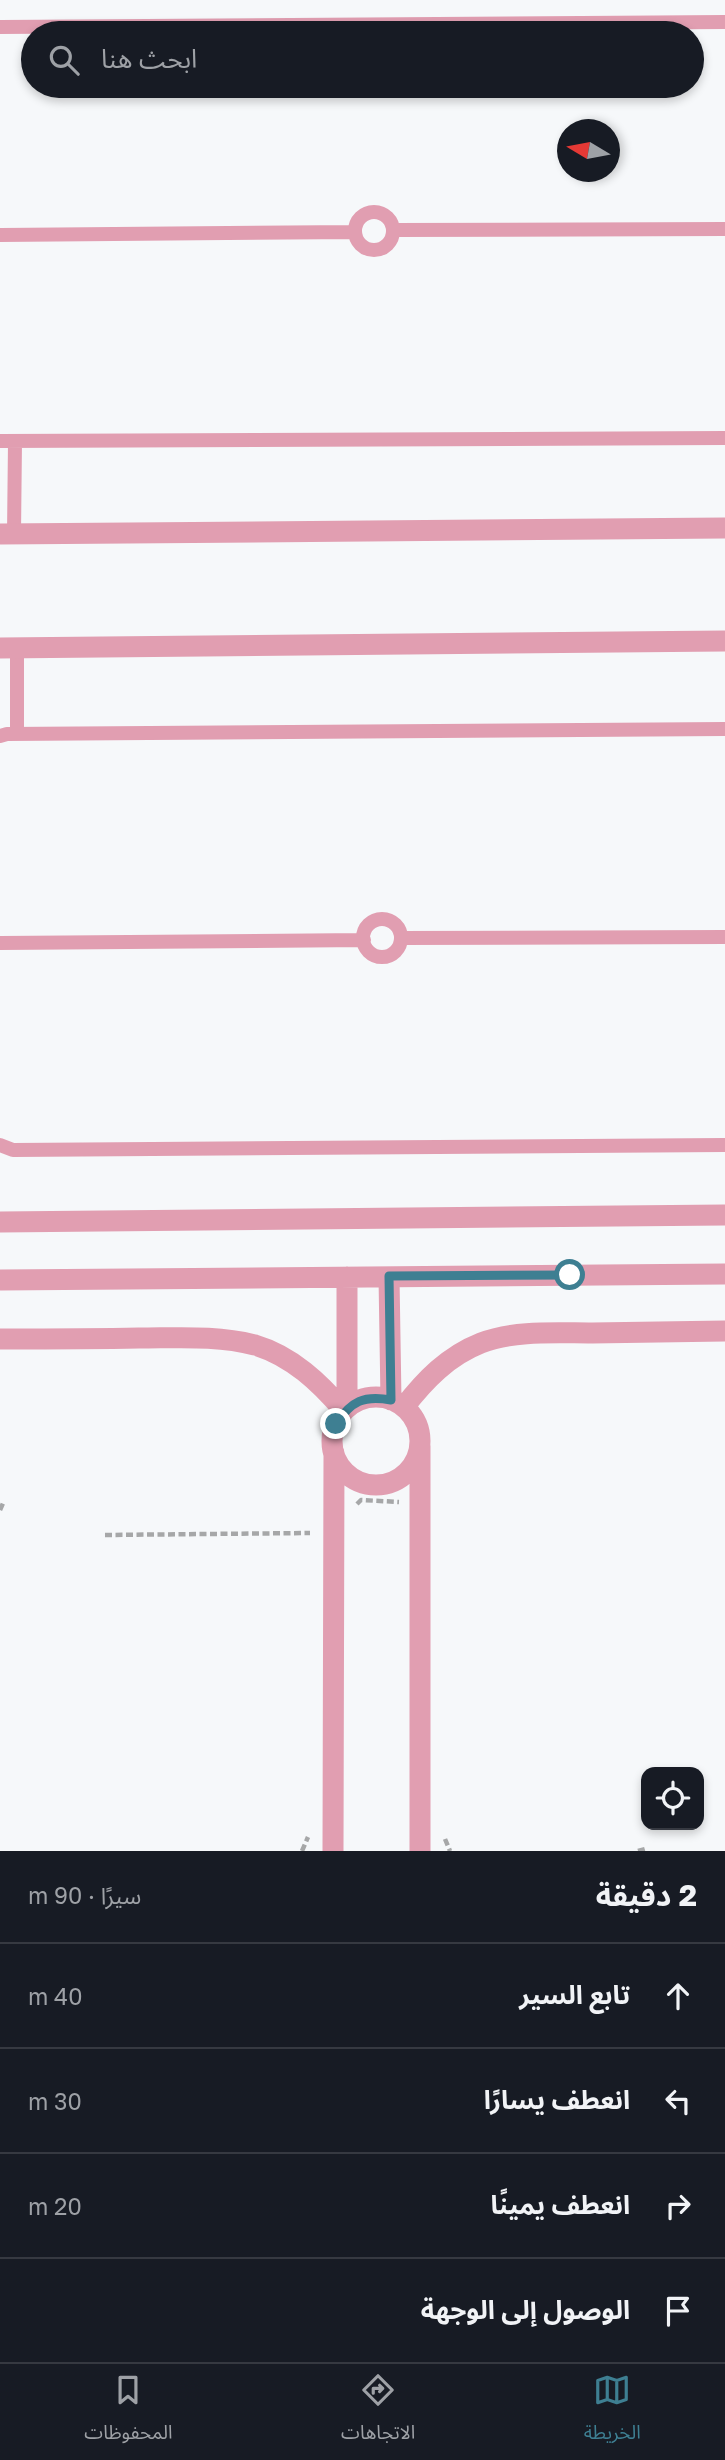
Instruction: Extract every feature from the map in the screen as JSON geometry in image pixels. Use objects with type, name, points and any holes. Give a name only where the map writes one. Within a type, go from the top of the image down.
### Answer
[{"type":"street","points":[[7,534],[725,528]]},
{"type":"street","points":[[8,648],[725,641]]},
{"type":"street","points":[[0,1222],[725,1215]]},
{"type":"street","points":[[0,1280],[725,1274]]},
{"type":"street","points":[[389,1276],[397,1403]]},
{"type":"street","points":[[333,1851],[334,1431],[346,1409],[347,1277]]},
{"type":"street","points":[[397,1403],[452,1358],[481,1343],[503,1338],[549,1333],[725,1331]]},
{"type":"street","points":[[0,1339],[220,1339],[256,1346],[290,1361],[320,1383],[346,1409]]},
{"type":"street","points":[[346,1409],[360,1400],[376,1397],[397,1403],[414,1418],[419,1432],[420,1851]]},
{"type":"street","points":[[334,1453],[351,1478],[365,1484],[380,1485],[394,1482],[407,1473],[420,1446]]},
{"type":"lane","points":[[704,22],[725,22]]},
{"type":"lane","points":[[0,27],[21,27]]},
{"type":"lane","points":[[373,211],[383,214],[391,221],[394,230],[391,240],[384,247],[375,250],[366,248],[358,241],[355,232],[357,222],[373,211]]},
{"type":"lane","points":[[394,230],[725,229]]},
{"type":"lane","points":[[0,235],[355,232]]},
{"type":"lane","points":[[7,534],[7,442],[725,438]]},
{"type":"lane","points":[[8,648],[17,734]]},
{"type":"lane","points":[[0,736],[725,729]]},
{"type":"lane","points":[[382,919],[399,929],[401,938],[399,948],[393,955],[383,958],[374,956],[366,949],[363,940],[365,930],[382,919]]},
{"type":"lane","points":[[401,938],[725,937]]},
{"type":"lane","points":[[0,943],[363,940]]},
{"type":"lane","points":[[0,1145],[6,1149],[27,1150],[725,1145]]},
{"type":"path","points":[[357,1507],[361,1500],[390,1500],[399,1502],[402,1506]]},
{"type":"path","points":[[0,1510],[4,1501]]},
{"type":"path","points":[[105,1535],[317,1533]]},
{"type":"path","points":[[638,1851],[645,1849]]},
{"type":"route","points":[[336,1424],[347,1408],[360,1400],[376,1397],[391,1400],[389,1276],[570,1275]]}]
